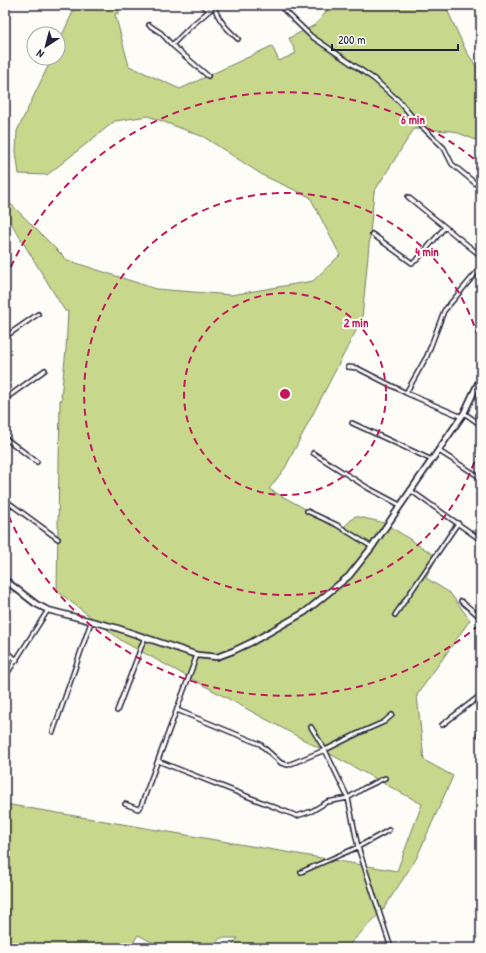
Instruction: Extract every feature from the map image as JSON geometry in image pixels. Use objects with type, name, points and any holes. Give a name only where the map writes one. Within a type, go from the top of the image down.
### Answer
[{"type":"street","points":[[202,5],[208,10]]},
{"type":"street","points":[[279,5],[306,31],[374,79],[399,101],[414,119],[444,148],[452,164],[481,188]]},
{"type":"street","points":[[172,45],[208,10],[215,6],[216,13],[227,29],[238,39]]},
{"type":"street","points":[[149,25],[161,33],[172,45],[208,76]]},
{"type":"street","points":[[408,197],[481,256]]},
{"type":"street","points":[[372,234],[412,263],[417,260],[445,227]]},
{"type":"street","points":[[406,393],[427,356],[444,311],[481,267]]},
{"type":"street","points":[[5,337],[38,314]]},
{"type":"street","points":[[348,367],[357,368],[406,393],[463,415],[481,425]]},
{"type":"street","points":[[5,399],[45,370]]},
{"type":"street","points":[[5,580],[36,604],[48,610],[145,637],[197,655],[217,657],[233,651],[305,612],[349,576],[372,547],[463,415],[481,377]]},
{"type":"street","points":[[352,423],[432,460]]},
{"type":"street","points":[[5,438],[37,462]]},
{"type":"street","points":[[439,450],[481,478]]},
{"type":"street","points":[[313,453],[368,488],[400,505]]},
{"type":"street","points":[[410,490],[481,540]]},
{"type":"street","points":[[5,500],[58,539]]},
{"type":"street","points":[[307,511],[336,525],[372,547]]},
{"type":"street","points":[[395,615],[458,523]]},
{"type":"street","points":[[461,602],[481,618]]},
{"type":"street","points":[[5,677],[48,610]]},
{"type":"street","points":[[53,732],[91,622]]},
{"type":"street","points":[[117,710],[145,637]]},
{"type":"street","points":[[5,651],[17,660]]},
{"type":"street","points":[[125,804],[138,809],[140,808],[197,655]]},
{"type":"street","points":[[442,725],[481,695]]},
{"type":"street","points":[[177,710],[260,744],[278,761],[284,764],[292,764],[325,750],[384,722],[392,715]]},
{"type":"street","points":[[311,726],[325,750],[348,798],[358,847],[391,948]]},
{"type":"street","points":[[158,761],[297,816],[312,811],[328,802],[348,798],[364,788],[386,778]]},
{"type":"street","points":[[301,872],[358,847],[389,830]]},
{"type":"green space","points":[[76,5],[117,5],[119,13],[115,14],[129,66],[180,89],[272,46],[279,61],[296,53],[289,38],[315,25],[332,5],[445,5],[466,51],[481,73],[481,142],[453,131],[414,129],[374,192],[362,319],[285,468],[269,489],[342,529],[355,516],[385,523],[437,557],[426,578],[450,593],[470,620],[417,695],[424,760],[453,776],[416,859],[382,911],[346,948],[230,948],[238,938],[221,938],[208,948],[164,948],[138,935],[130,948],[5,948],[5,804],[397,871],[422,804],[122,641],[57,591],[60,400],[62,400],[68,311],[65,311],[5,213],[5,175],[9,202],[67,260],[156,289],[231,295],[313,281],[340,255],[310,197],[264,176],[204,137],[148,116],[115,121],[47,175],[19,174],[16,152],[17,131],[48,66],[66,66],[66,27]]}]
